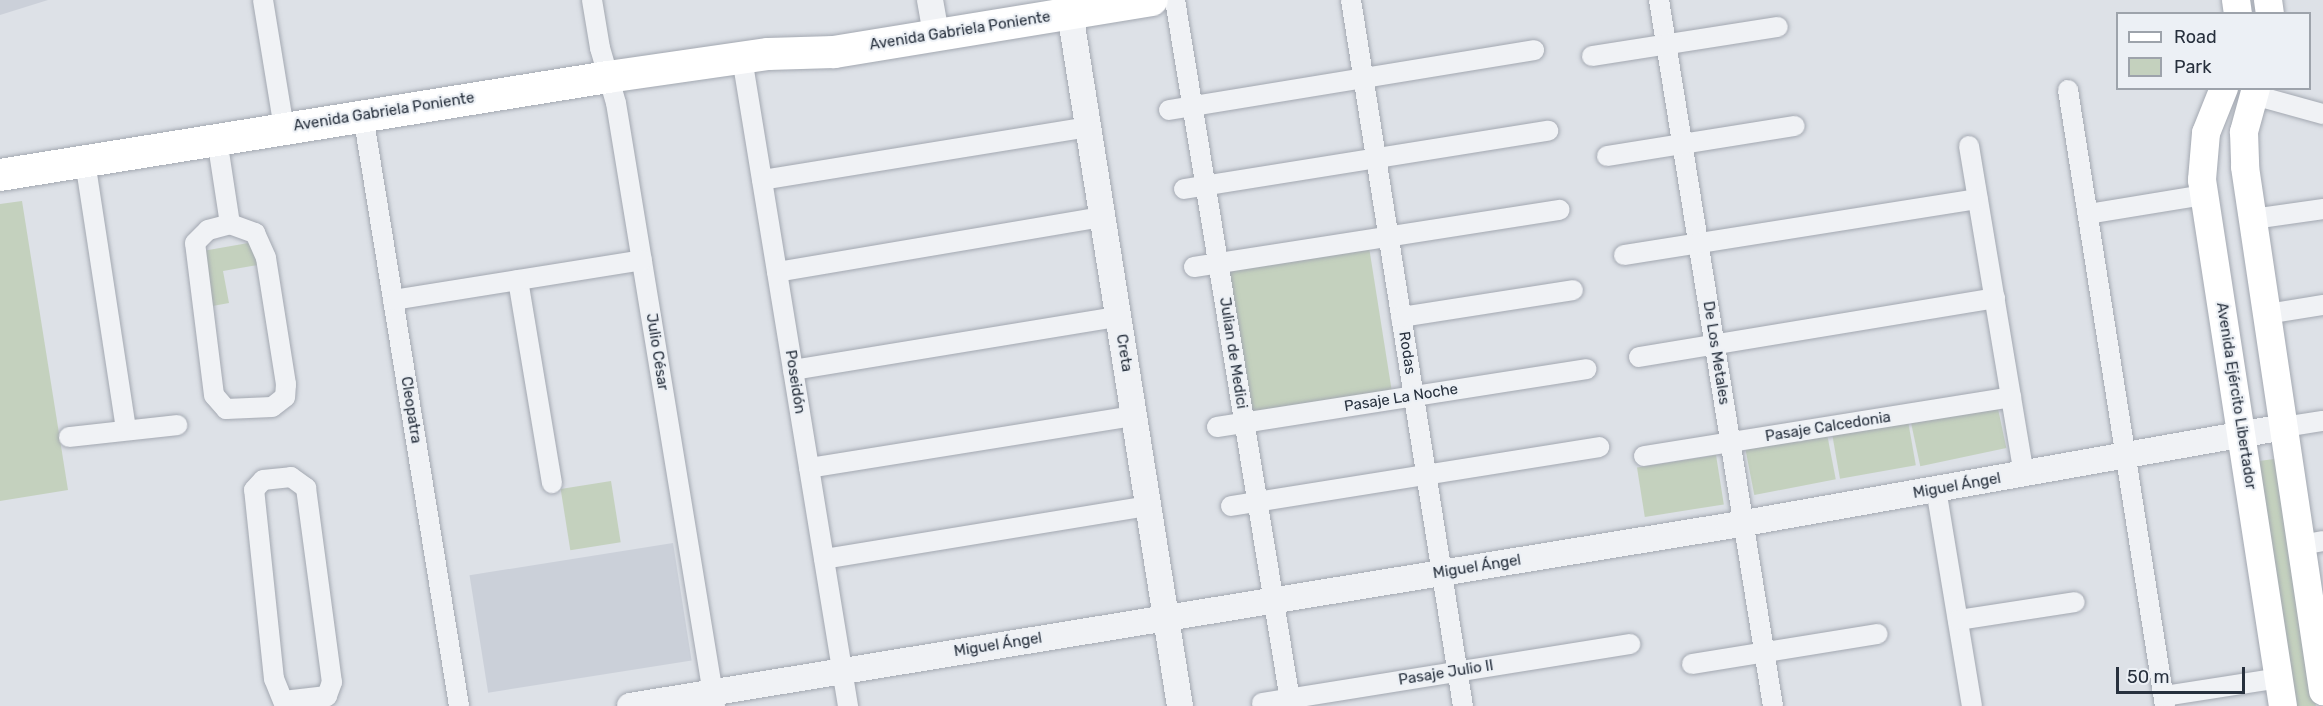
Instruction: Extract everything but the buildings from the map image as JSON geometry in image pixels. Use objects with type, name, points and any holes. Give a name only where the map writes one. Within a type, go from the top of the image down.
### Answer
[{"type":"main road","name":"Avenida Gabriela Poniente","points":[[0,175],[608,76],[755,56],[811,36],[1026,0]]},
{"type":"main road","name":"Avenida Gabriela Poniente","points":[[933,16],[1152,0]]},
{"type":"main road","name":"Avenida Ejército Libertador","points":[[2223,90],[2203,148],[2204,195],[2283,706]]},
{"type":"main road","points":[[2255,92],[2246,119],[2243,150],[2284,428],[2312,543],[2323,691]]},
{"type":"main road","points":[[2220,295],[2230,303],[2242,305],[2255,300],[2265,301]]},
{"type":"street","points":[[263,0],[284,128]]},
{"type":"street","name":"Julio César","points":[[592,0],[616,103],[714,699]]},
{"type":"street","name":"Julian de Medici","points":[[1175,0],[1291,702]]},
{"type":"street","name":"Rodas","points":[[1351,0],[1463,706]]},
{"type":"street","name":"De Los Metales","points":[[1659,0],[1773,706]]},
{"type":"street","name":"Creta","points":[[1069,7],[1180,706]]},
{"type":"street","points":[[1592,56],[1778,27]]},
{"type":"street","points":[[1169,110],[1534,50]]},
{"type":"street","name":"Poseidón","points":[[755,56],[762,180],[848,706]]},
{"type":"street","points":[[2068,90],[2165,701],[2278,678]]},
{"type":"street","points":[[2255,92],[2323,114]]},
{"type":"street","name":"Cleopatra","points":[[363,115],[459,706]]},
{"type":"street","points":[[1607,156],[1795,126]]},
{"type":"street","points":[[762,180],[1088,127]]},
{"type":"street","points":[[1184,189],[1548,131]]},
{"type":"street","points":[[217,139],[230,224]]},
{"type":"street","points":[[1969,146],[2024,474]]},
{"type":"street","points":[[85,161],[126,430]]},
{"type":"street","points":[[2088,214],[2204,195]]},
{"type":"street","points":[[1624,255],[1978,199]]},
{"type":"street","points":[[2253,219],[2323,209]]},
{"type":"street","points":[[1194,267],[1560,210]]},
{"type":"street","points":[[777,272],[1102,217]]},
{"type":"street","points":[[230,224],[255,233],[266,258],[286,384],[285,397],[272,407],[225,409],[214,395],[195,243],[208,230],[230,224]]},
{"type":"street","points":[[393,300],[642,260]]},
{"type":"street","points":[[518,280],[552,483]]},
{"type":"street","points":[[1401,317],[1573,290]]},
{"type":"street","points":[[1639,357],[1995,298]]},
{"type":"street","points":[[2265,301],[2323,305]]},
{"type":"street","points":[[793,370],[1119,317]]},
{"type":"street","name":"Pasaje La Noche","points":[[1217,427],[1586,369]]},
{"type":"street","name":"Pasaje Calcedonia","points":[[1644,456],[2012,397]]},
{"type":"street","points":[[809,468],[1134,416]]},
{"type":"street","name":"Miguel Ángel","points":[[630,706],[714,699],[842,670],[1743,523],[2323,421]]},
{"type":"street","points":[[69,437],[177,425]]},
{"type":"street","points":[[1232,506],[1599,447]]},
{"type":"street","points":[[291,477],[306,488],[331,673],[328,701],[283,700],[274,679],[254,502],[254,490],[263,480],[291,477]]},
{"type":"street","points":[[1936,489],[1972,706]]},
{"type":"street","points":[[824,559],[1148,506]]},
{"type":"street","points":[[1958,620],[2075,602]]},
{"type":"street","points":[[1692,664],[1878,634]]},
{"type":"street","name":"Pasaje Julio II","points":[[1262,703],[1291,702],[1630,644]]},
{"type":"shaded area","points":[[0,0],[48,0],[0,15]]},
{"type":"shaded area","points":[[673,543],[692,661],[488,693],[470,575]]},
{"type":"green space","points":[[22,201],[68,490],[0,501],[0,204]]},
{"type":"green space","points":[[254,242],[258,265],[223,271],[229,303],[207,307],[197,252]]},
{"type":"green space","points":[[1369,247],[1392,392],[1251,415],[1228,269]]},
{"type":"green space","points":[[1997,404],[2006,448],[1920,466],[1911,422]]},
{"type":"green space","points":[[1908,421],[1916,465],[1840,479],[1832,434]]},
{"type":"green space","points":[[1827,434],[1836,479],[1754,495],[1746,450]]},
{"type":"green space","points":[[1716,455],[1724,504],[1645,517],[1637,468]]},
{"type":"green space","points":[[2281,458],[2316,706],[2287,706],[2252,462]]},
{"type":"green space","points":[[611,481],[621,542],[570,550],[561,489]]}]
